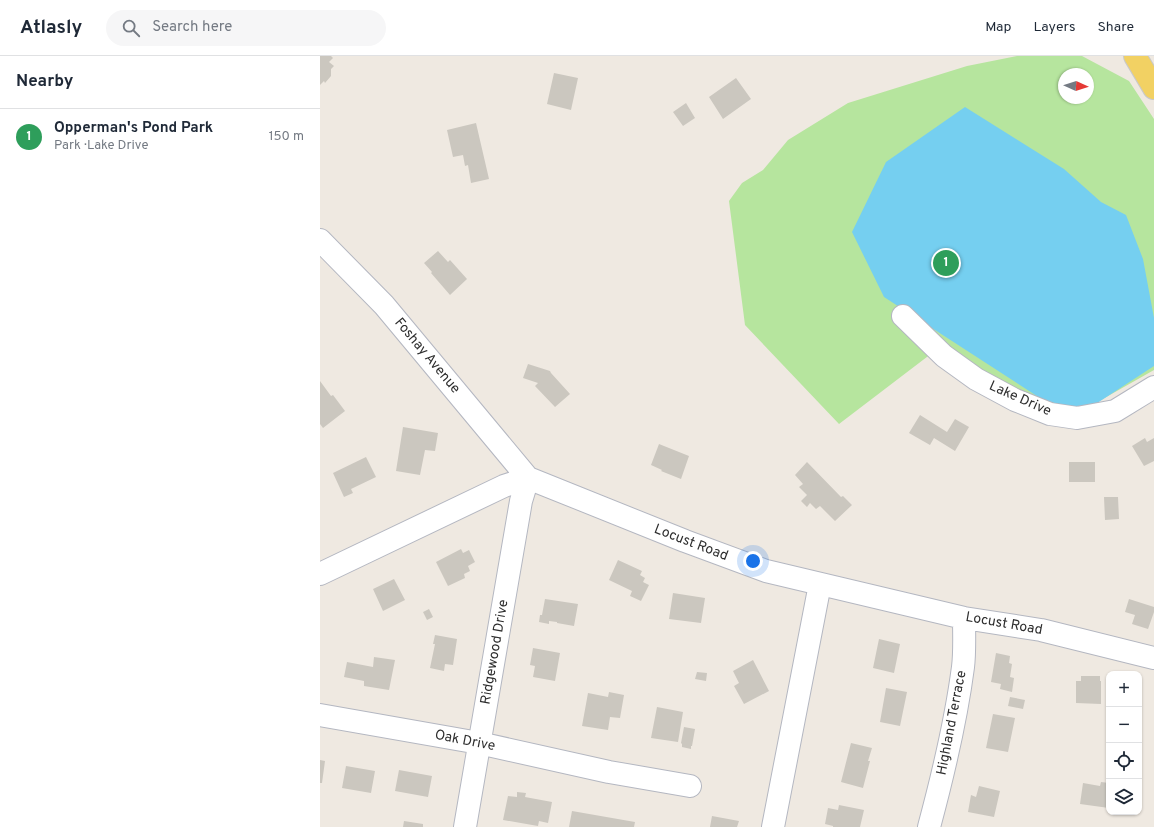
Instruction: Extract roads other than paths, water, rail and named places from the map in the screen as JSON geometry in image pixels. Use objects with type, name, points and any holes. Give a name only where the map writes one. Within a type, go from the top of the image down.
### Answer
[{"type":"main road","points":[[1135,56],[1154,88]]},
{"type":"street","name":"Foshay Avenue","points":[[320,240],[384,305],[528,478]]},
{"type":"street","name":"Lake Drive","points":[[903,316],[944,356],[976,379],[1015,400],[1050,414],[1077,418],[1115,411],[1154,387]]},
{"type":"street","points":[[320,574],[504,486],[528,478]]},
{"type":"street","name":"Locust Road","points":[[528,478],[685,542],[766,571],[964,618],[1041,630],[1154,658]]},
{"type":"street","name":"Ridgewood Drive","points":[[465,827],[521,501],[528,478]]},
{"type":"street","points":[[773,827],[820,584]]},
{"type":"street","name":"Highland Terrace","points":[[929,827],[949,742],[963,666],[964,618]]},
{"type":"street","name":"Oak Drive","points":[[320,715],[479,744],[609,772],[690,786]]},
{"type":"water","points":[[965,107],[1064,169],[1101,202],[1126,215],[1143,259],[1154,318],[1154,366],[1085,411],[1043,400],[884,297],[852,232],[886,162]]},
{"type":"place","name":"Opperman's Pond Park","points":[[946,263]]}]
